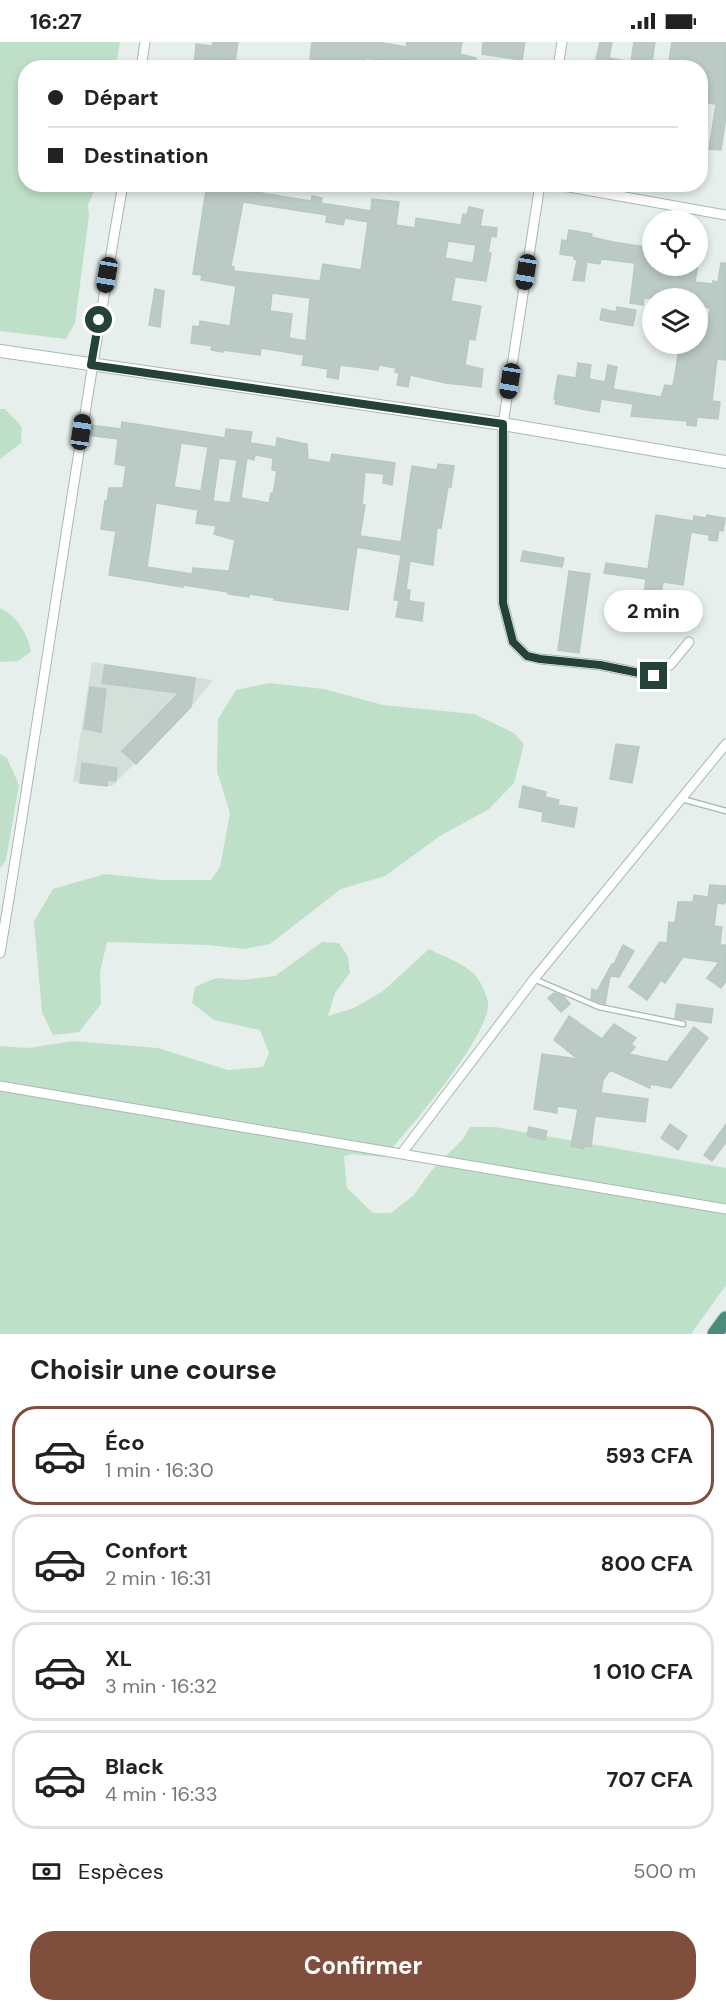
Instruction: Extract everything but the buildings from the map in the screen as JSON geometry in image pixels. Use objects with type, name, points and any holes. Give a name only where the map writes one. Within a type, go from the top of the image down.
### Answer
[{"type":"highway","points":[[715,1334],[726,1319]]},
{"type":"street","points":[[142,60],[145,42]]},
{"type":"street","points":[[559,60],[562,42]]},
{"type":"street","points":[[0,953],[38,726],[91,365],[122,192]]},
{"type":"street","points":[[539,192],[503,424],[503,603],[513,642],[527,656],[600,665],[654,676],[671,664],[689,642]]},
{"type":"street","points":[[598,192],[726,214]]},
{"type":"street","points":[[0,351],[503,424],[726,462]]},
{"type":"street","points":[[402,1153],[534,979],[726,744]]},
{"type":"street","points":[[0,1086],[726,1209]]},
{"type":"lane","points":[[682,799],[726,810]]},
{"type":"lane","points":[[534,979],[599,1007],[683,1024]]},
{"type":"shaded area","points":[[92,662],[213,680],[192,706],[112,786],[73,782]]},
{"type":"green space","points":[[0,42],[120,42],[117,60],[18,60],[18,192],[94,192],[88,205],[89,215],[75,323],[66,339],[0,331]]},
{"type":"green space","points":[[0,409],[5,409],[22,427],[21,443],[0,459]]},
{"type":"green space","points":[[0,608],[21,626],[27,639],[31,652],[18,661],[0,662]]},
{"type":"green space","points":[[269,683],[324,689],[383,705],[474,714],[514,733],[524,744],[514,783],[489,809],[440,836],[385,876],[341,889],[270,944],[244,949],[208,945],[107,942],[100,972],[101,1004],[79,1032],[53,1035],[42,1012],[34,921],[53,889],[105,874],[161,880],[211,880],[220,867],[230,813],[217,771],[218,719],[236,690]]},
{"type":"green space","points":[[0,754],[7,758],[19,785],[6,860],[0,868]]},
{"type":"green space","points":[[322,942],[339,943],[348,957],[350,973],[335,993],[328,1016],[354,1008],[383,991],[429,949],[469,969],[478,979],[488,1002],[486,1017],[463,1059],[411,1127],[384,1157],[352,1154],[344,1156],[347,1188],[373,1213],[391,1213],[414,1195],[431,1171],[463,1139],[470,1127],[495,1127],[726,1168],[726,1285],[691,1334],[0,1334],[0,1046],[28,1048],[73,1041],[158,1048],[228,1070],[263,1067],[269,1053],[260,1030],[214,1020],[192,1003],[195,987],[216,978],[242,980],[275,976]]},
{"type":"route","points":[[99,320],[91,365],[503,424],[505,548],[503,603],[513,642],[527,656],[600,665],[654,676]]}]
